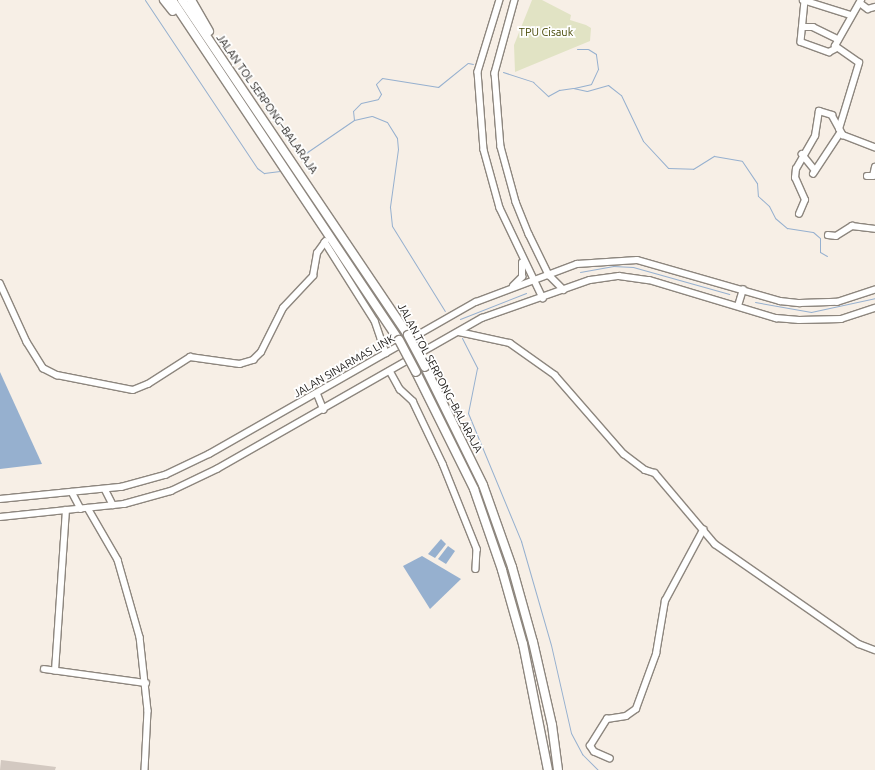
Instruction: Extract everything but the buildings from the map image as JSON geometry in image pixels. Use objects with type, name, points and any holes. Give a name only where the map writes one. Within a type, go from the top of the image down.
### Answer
[{"type":"highway","points":[[164,0],[203,46]]},
{"type":"highway","name":"JALAN TOL SERPONG–BALARAJA","points":[[172,0],[399,340],[474,489],[502,570],[523,644],[548,770]]},
{"type":"highway","name":"JALAN TOL SERPONG–BALARAJA","points":[[182,0],[408,335],[483,485],[512,567],[533,642],[552,725],[558,770]]},
{"type":"highway","points":[[191,0],[236,79]]},
{"type":"street","points":[[500,0],[478,72],[480,120],[491,180],[520,256],[543,298]]},
{"type":"street","points":[[515,0],[495,73],[497,118],[516,202],[549,276],[564,290]]},
{"type":"street","points":[[851,15],[804,0],[802,43],[829,52],[835,49],[838,39],[860,1],[868,9],[875,7]]},
{"type":"street","points":[[802,27],[813,27],[838,39]]},
{"type":"street","points":[[802,154],[814,172],[840,131],[859,63],[835,49]]},
{"type":"street","points":[[799,214],[806,200],[795,174],[802,154],[815,136],[819,111],[832,115],[840,131],[875,147]]},
{"type":"street","points":[[867,176],[873,176],[875,167]]},
{"type":"street","points":[[828,235],[836,236],[852,226],[875,229]]},
{"type":"street","points":[[0,283],[26,342],[43,368],[56,375],[133,390],[190,357],[240,364],[253,360],[261,352],[283,308],[313,276],[316,253],[325,242],[375,321],[386,353]]},
{"type":"street","points":[[508,290],[522,277],[520,256]]},
{"type":"street","name":"JALAN SINARMAS LINK","points":[[0,499],[104,489],[143,481],[185,466],[317,393],[476,302],[549,276],[577,264],[637,260],[780,301],[822,304],[875,290]]},
{"type":"street","points":[[0,516],[113,505],[148,498],[192,482],[324,410],[458,332],[495,313],[543,298],[590,280],[635,277],[776,318],[823,321],[875,308]]},
{"type":"street","points":[[738,306],[743,290]]},
{"type":"street","points":[[458,332],[510,344],[555,375],[624,454],[645,470],[655,473],[715,544],[787,596],[859,644],[875,650]]},
{"type":"street","points":[[390,371],[400,389],[413,401],[450,479],[477,549],[476,569]]},
{"type":"street","points":[[317,393],[324,410]]},
{"type":"street","points":[[104,489],[113,505]]},
{"type":"street","points":[[72,492],[81,509]]},
{"type":"street","points":[[88,508],[118,560],[140,637],[148,711],[145,770]]},
{"type":"street","points":[[55,671],[66,510]]},
{"type":"street","points":[[610,758],[594,752],[590,746],[607,719],[626,716],[636,709],[656,654],[665,601],[703,530]]},
{"type":"street","points":[[44,669],[146,683]]},
{"type":"green space","name":"TPU Cisauk","points":[[532,0],[542,0],[571,15],[570,20],[591,28],[590,41],[515,72],[514,45]]},
{"type":"water","points":[[0,372],[42,464],[0,469]]},
{"type":"water","points":[[441,539],[446,544],[435,558],[428,554]]},
{"type":"water","points":[[448,546],[455,551],[446,564],[438,559]]},
{"type":"water","points":[[422,556],[461,579],[430,609],[403,566]]},
{"type":"waterway","points":[[145,0],[257,168],[264,173],[280,171]]},
{"type":"waterway","points":[[574,88],[591,84],[598,69],[596,54],[588,49],[577,49]]},
{"type":"waterway","points":[[354,120],[353,111],[361,103],[378,99],[381,94],[376,84],[382,78],[438,87],[468,63],[473,64]]},
{"type":"waterway","points":[[503,72],[533,82],[548,96],[559,90],[573,88],[587,91],[608,85],[621,95],[643,141],[668,168],[693,169],[714,156],[742,161],[757,183],[758,196],[769,206],[775,218],[787,228],[813,232],[820,238],[820,252],[827,256]]},
{"type":"waterway","points":[[300,157],[354,120],[372,116],[387,122],[397,138],[398,149],[390,207],[392,226],[445,311]]},
{"type":"waterway","points":[[580,272],[613,266],[633,267],[729,294]]},
{"type":"waterway","points":[[460,319],[526,293]]},
{"type":"waterway","points":[[755,302],[811,312],[875,298]]},
{"type":"waterway","points":[[462,338],[477,368],[468,413],[521,541],[551,645],[571,733],[582,754],[598,770]]}]
